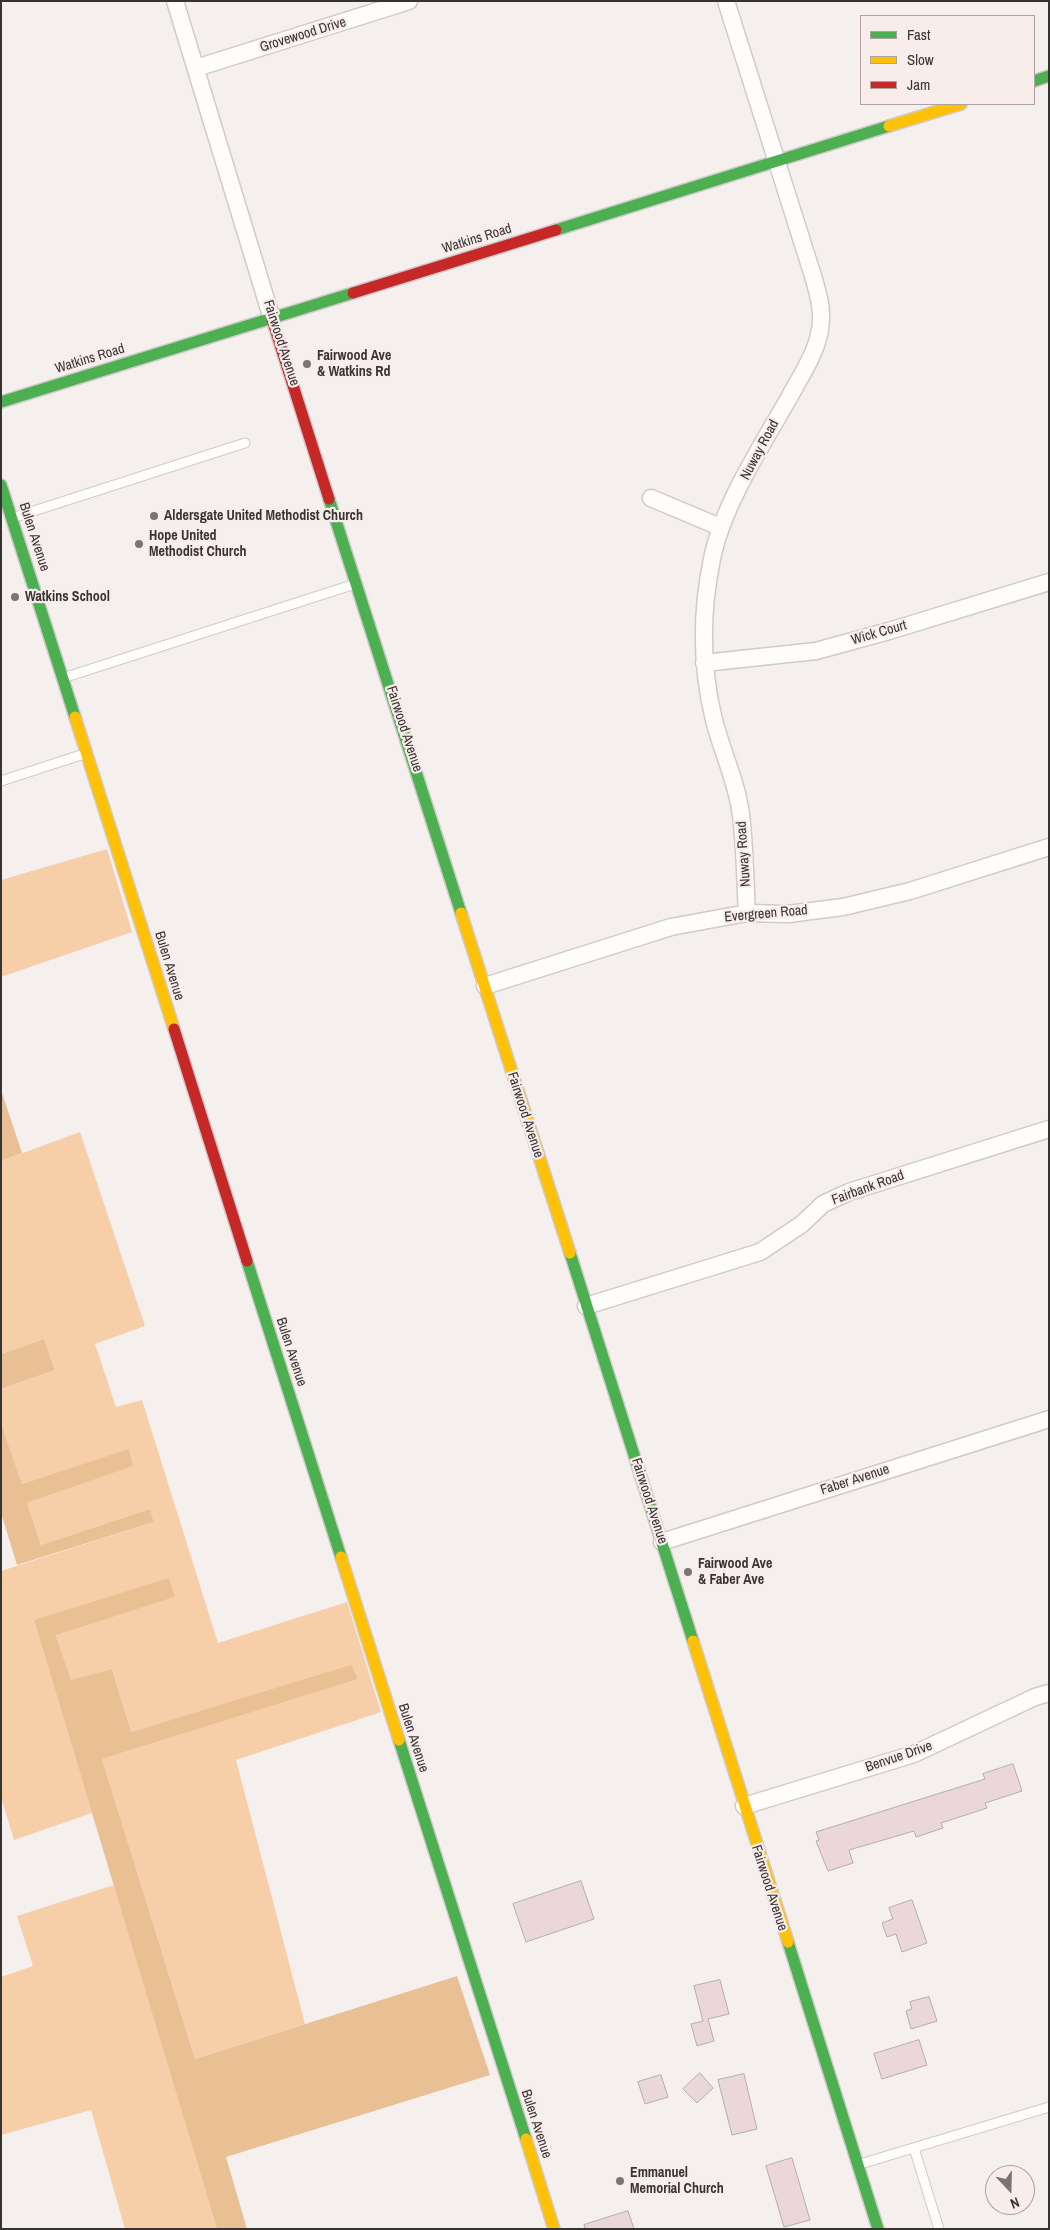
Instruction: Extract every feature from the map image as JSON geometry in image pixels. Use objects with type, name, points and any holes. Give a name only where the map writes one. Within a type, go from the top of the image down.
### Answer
[{"type":"street","name":"Fairwood Avenue","points":[[176,1],[272,318],[358,583],[878,2229]]},
{"type":"street","name":"Grovewood Drive","points":[[196,68],[409,1]]},
{"type":"street","name":"Nuway Road","points":[[726,1],[778,162],[819,299],[822,319],[818,342],[720,527],[712,558],[705,602],[704,663],[714,720],[741,813],[747,913]]},
{"type":"street","points":[[1035,81],[1049,76]]},
{"type":"street","name":"Watkins Road","points":[[1,402],[958,105]]},
{"type":"street","name":"Bulen Avenue","points":[[1,484],[554,2229]]},
{"type":"street","points":[[651,498],[720,527]]},
{"type":"street","name":"Wick Court","points":[[704,663],[816,651],[889,631],[1049,582]]},
{"type":"street","name":"Evergreen Road","points":[[485,986],[671,927],[747,913],[788,914],[843,907],[910,891],[1049,848]]},
{"type":"street","name":"Fairbank Road","points":[[586,1306],[760,1252],[802,1224],[823,1204],[849,1192],[1049,1129]]},
{"type":"street","name":"Faber Avenue","points":[[662,1542],[1049,1419]]},
{"type":"street","name":"Benvue Drive","points":[[744,1806],[914,1754],[1035,1697],[1049,1693]]},
{"type":"lane","points":[[12,518],[245,443]]},
{"type":"lane","points":[[63,678],[358,583]]},
{"type":"lane","points":[[1,781],[87,753]]},
{"type":"lane","points":[[858,2165],[1049,2107]]},
{"type":"lane","points":[[914,2148],[940,2229]]},
{"type":"shaded area","points":[[107,849],[132,932],[1,977],[1,880]]},
{"type":"shaded area","points":[[1,1090],[22,1153],[1,1161]]},
{"type":"shaded area","points":[[80,1132],[145,1326],[95,1344],[116,1407],[142,1400],[218,1643],[347,1602],[381,1712],[236,1760],[305,2024],[195,2059],[102,1759],[357,1679],[351,1666],[131,1732],[112,1669],[71,1681],[56,1634],[175,1597],[34,1620],[92,1813],[14,1840],[1,1797],[1,1571],[154,1522],[150,1509],[41,1545],[27,1503],[132,1466],[129,1450],[22,1484],[1,1423],[1,1389],[55,1370],[44,1339],[1,1354],[1,1161]]},
{"type":"shaded area","points":[[44,1339],[55,1370],[1,1389],[1,1354]]},
{"type":"shaded area","points":[[1,1423],[22,1484],[129,1449],[133,1466],[27,1503],[41,1545],[150,1509],[154,1522],[17,1565],[1,1513]]},
{"type":"shaded area","points":[[169,1578],[175,1597],[56,1635],[71,1680],[112,1669],[131,1732],[351,1665],[358,1679],[102,1759],[195,2059],[457,1976],[490,2075],[226,2157],[247,2229],[217,2229],[34,1620]]},
{"type":"shaded area","points":[[114,1885],[217,2229],[125,2229],[91,2110],[1,2135],[1,1977],[33,1966],[17,1916]]},
{"type":"building","points":[[1013,1764],[1022,1791],[985,1803],[987,1808],[941,1823],[943,1828],[916,1837],[914,1831],[849,1850],[853,1863],[828,1871],[816,1841],[819,1840],[816,1832],[985,1779],[983,1774]]},
{"type":"building","points":[[581,1881],[594,1919],[526,1942],[513,1904]]},
{"type":"building","points":[[912,1900],[927,1943],[902,1952],[896,1934],[887,1937],[882,1923],[893,1919],[889,1908]]},
{"type":"building","points":[[720,1980],[729,2014],[708,2019],[714,2041],[697,2046],[691,2024],[703,2021],[694,1986]]},
{"type":"building","points":[[929,1997],[937,2021],[911,2029],[906,2011],[912,2009],[910,2002]]},
{"type":"building","points":[[919,2040],[927,2065],[882,2079],[874,2054]]},
{"type":"building","points":[[700,2073],[713,2088],[697,2103],[683,2089]]},
{"type":"building","points":[[744,2074],[757,2129],[732,2135],[718,2080]]},
{"type":"building","points":[[661,2075],[668,2097],[645,2104],[638,2082]]},
{"type":"building","points":[[792,2158],[810,2220],[784,2227],[766,2166]]},
{"type":"building","points":[[628,2211],[634,2229],[585,2229],[584,2225]]},
{"type":"traffic: fast","points":[[1035,81],[1049,76]]},
{"type":"traffic: fast","points":[[556,230],[889,126]]},
{"type":"traffic: fast","points":[[1,402],[353,293]]},
{"type":"traffic: fast","points":[[1,485],[75,717]]},
{"type":"traffic: fast","points":[[329,499],[461,913]]},
{"type":"traffic: fast","points":[[570,1253],[693,1641]]},
{"type":"traffic: fast","points":[[247,1261],[341,1557]]},
{"type":"traffic: fast","points":[[399,1740],[526,2139]]},
{"type":"traffic: fast","points":[[788,1942],[878,2229]]},
{"type":"traffic: slow","points":[[889,126],[958,105]]},
{"type":"traffic: slow","points":[[75,717],[174,1029]]},
{"type":"traffic: slow","points":[[461,913],[570,1253]]},
{"type":"traffic: slow","points":[[341,1557],[399,1740]]},
{"type":"traffic: slow","points":[[693,1641],[788,1942]]},
{"type":"traffic: slow","points":[[526,2139],[554,2229]]},
{"type":"traffic: jam","points":[[353,293],[556,230]]},
{"type":"traffic: jam","points":[[272,319],[329,499]]},
{"type":"traffic: jam","points":[[174,1029],[247,1261]]},
{"type":"place","name":"Fairwood Ave & Watkins Rd","points":[[307,364]]},
{"type":"place","name":"Aldersgate United Methodist Church","points":[[154,516]]},
{"type":"place","name":"Hope United Methodist Church","points":[[139,544]]},
{"type":"place","name":"Watkins School","points":[[15,597]]},
{"type":"place","name":"Fairwood Ave & Faber Ave","points":[[688,1572]]},
{"type":"place","name":"Emmanuel Memorial Church","points":[[620,2181]]}]
